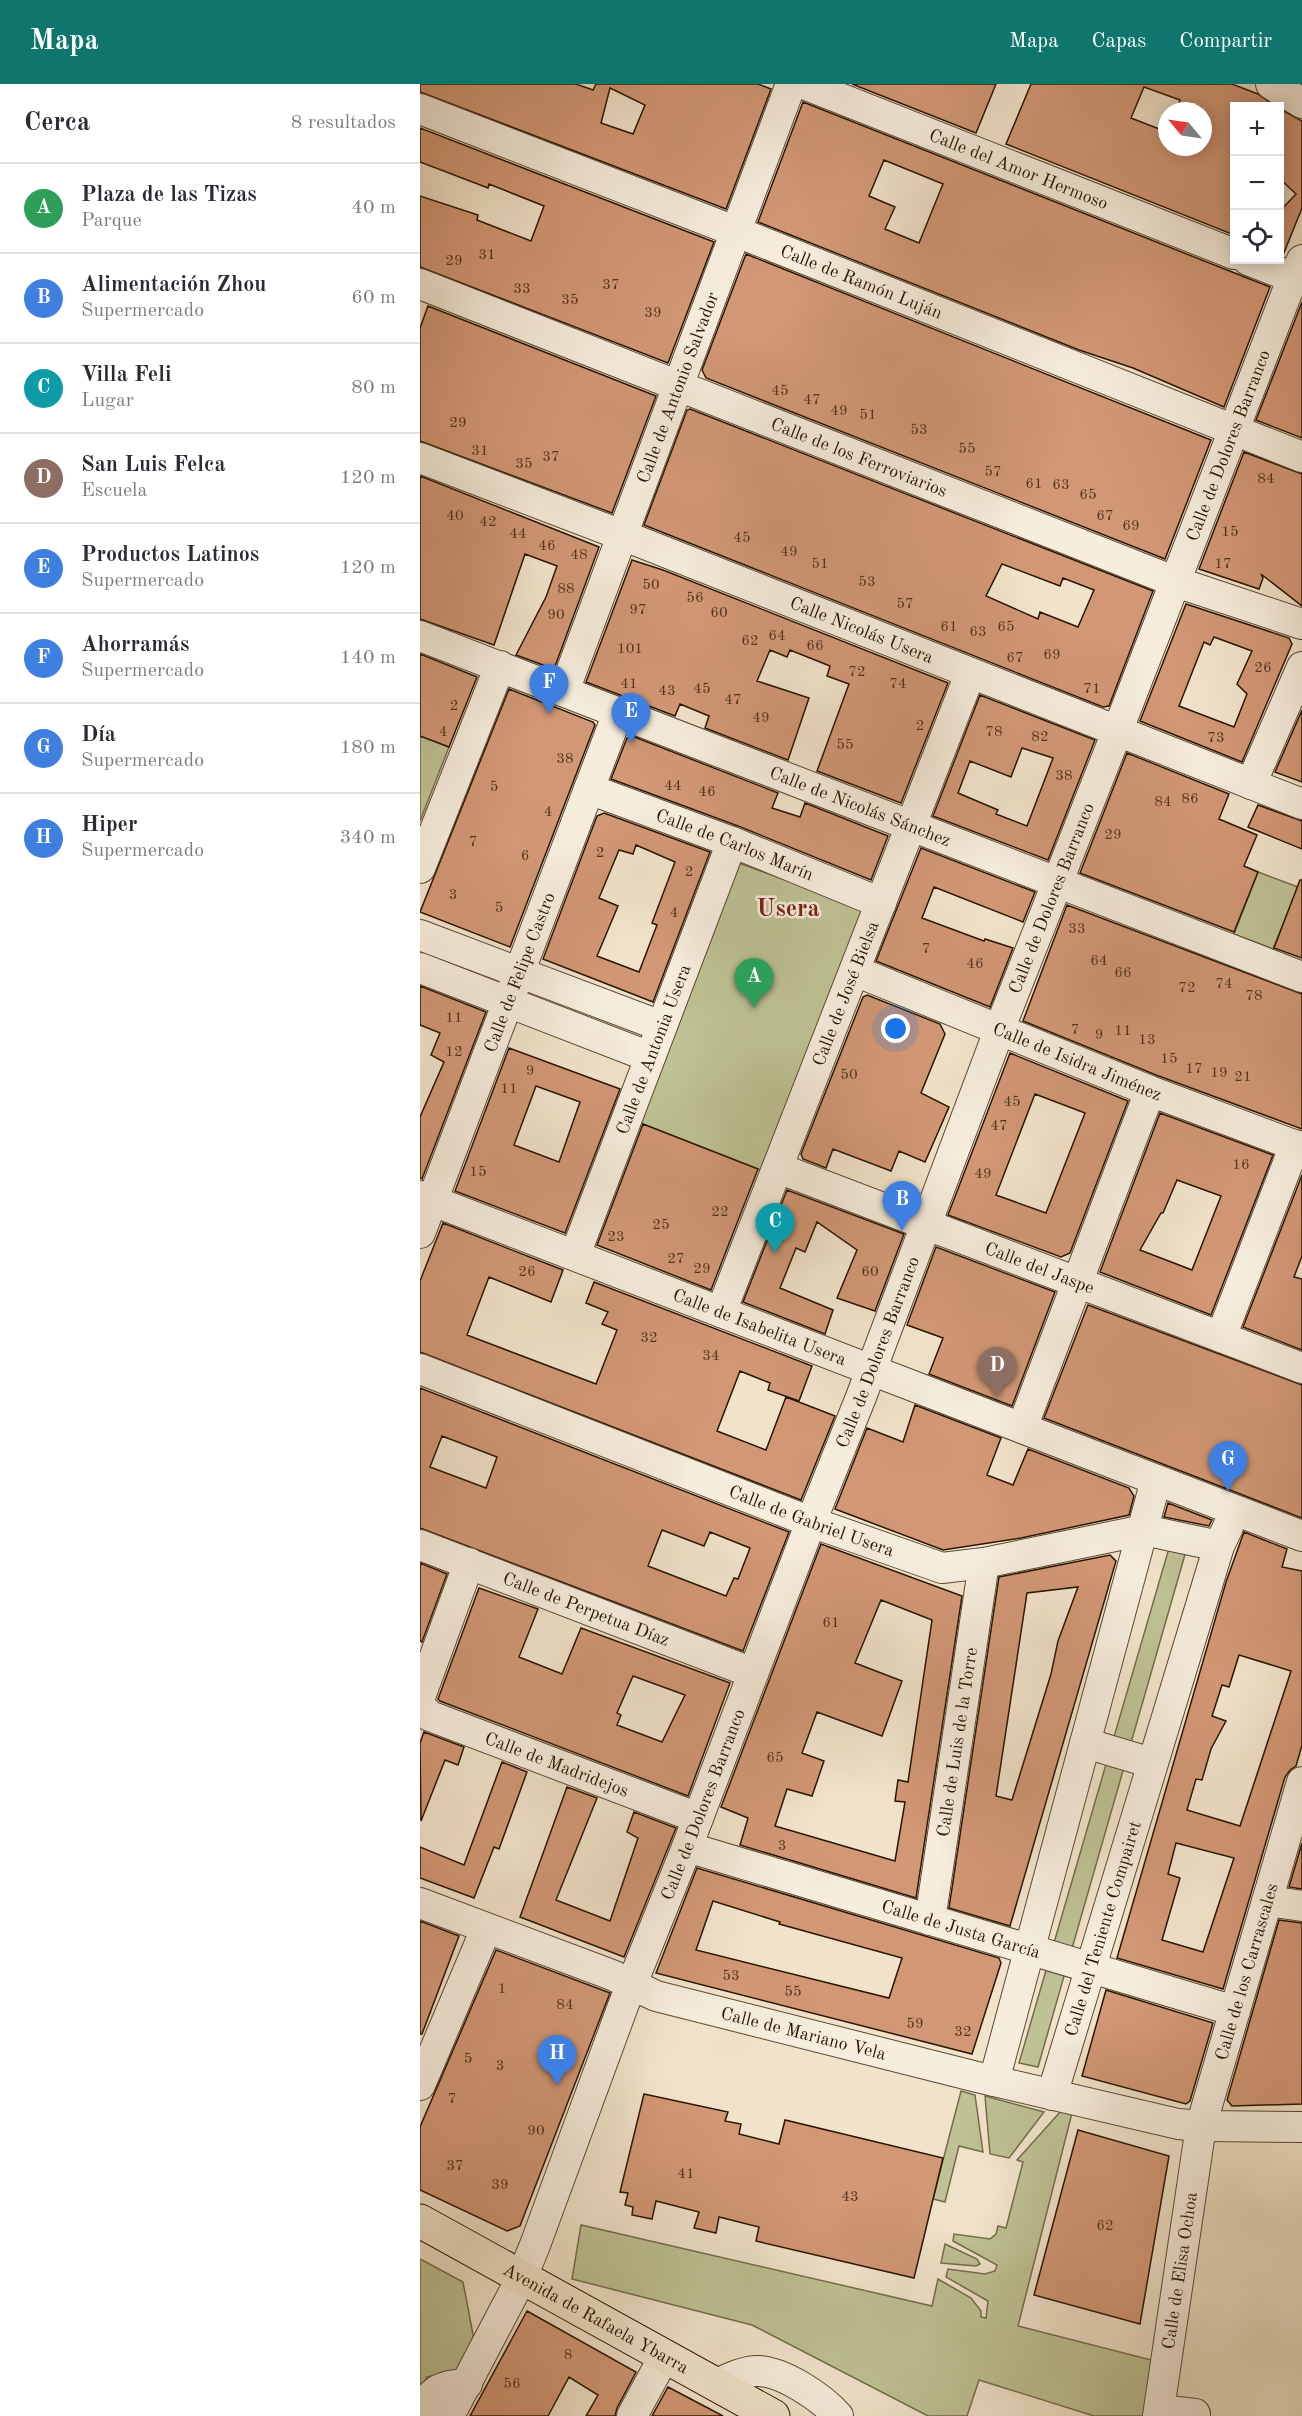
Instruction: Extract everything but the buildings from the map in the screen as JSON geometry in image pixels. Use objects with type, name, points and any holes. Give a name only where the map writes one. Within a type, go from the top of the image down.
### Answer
[{"type":"main road","name":"Avenida de Rafaela Ybarra","points":[[420,2221],[773,2416]]},
{"type":"street","name":"Calle de Antonio Salvador","points":[[564,691],[791,84]]},
{"type":"street","name":"Calle del Amor Hermoso","points":[[804,84],[1230,252]]},
{"type":"street","points":[[1271,84],[1302,103]]},
{"type":"street","name":"Calle de Ramón Luján","points":[[420,110],[737,232],[1302,457]]},
{"type":"street","points":[[1264,264],[1299,273]]},
{"type":"street","name":"Calle de Dolores Barranco","points":[[449,2416],[522,2277],[632,1984],[871,1370],[999,1029],[1176,582],[1233,429],[1299,273]]},
{"type":"street","name":"Calle de los Ferroviarios","points":[[420,284],[1176,582],[1302,624]]},
{"type":"street","name":"Calle Nicolás Usera","points":[[420,458],[1302,804]]},
{"type":"street","name":"Calle de Nicolás Sánchez","points":[[420,636],[1302,977]]},
{"type":"street","points":[[420,868],[500,666]]},
{"type":"street","points":[[1251,784],[1302,667]]},
{"type":"street","name":"Calle de José Bielsa","points":[[722,1312],[970,674]]},
{"type":"street","name":"Calle de Felipe Castro","points":[[420,1233],[426,1198],[520,973],[618,713]]},
{"type":"street","name":"Calle de Carlos Marín","points":[[589,789],[732,842],[881,903]]},
{"type":"street","name":"Calle de Antonia Usera","points":[[575,1256],[732,842]]},
{"type":"street","points":[[420,935],[661,1026]]},
{"type":"street","points":[[420,968],[650,1057]]},
{"type":"street","name":"Calle de Isidra Jiménez","points":[[855,971],[1150,1091],[1298,1146]]},
{"type":"street","points":[[1022,1428],[1150,1091]]},
{"type":"street","points":[[1221,1337],[1298,1146]]},
{"type":"street","name":"Calle del Jaspe","points":[[778,1168],[1302,1368]]},
{"type":"street","name":"Calle de Isabelita Usera","points":[[426,1198],[1302,1536]]},
{"type":"street","name":"Calle de Gabriel Usera","points":[[420,1369],[811,1522],[942,1568],[984,1563],[1144,1530],[1219,1546]]},
{"type":"street","points":[[994,2081],[1156,1480]]},
{"type":"street","name":"Calle del Teniente Compairet","points":[[1052,2095],[1219,1546],[1236,1510]]},
{"type":"street","name":"Calle de Perpetua Díaz","points":[[420,1545],[753,1673]]},
{"type":"street","points":[[420,1697],[469,1563]]},
{"type":"street","name":"Calle de Luis de la Torre","points":[[930,1920],[984,1563]]},
{"type":"street","name":"Calle de Madridejos","points":[[420,1706],[430,1716],[698,1818]]},
{"type":"street","points":[[1086,1743],[1152,1763]]},
{"type":"street","name":"Calle de los Carrascales","points":[[1201,2126],[1302,1782]]},
{"type":"street","name":"Calle de Justa García","points":[[687,1847],[1235,2011]]},
{"type":"street","points":[[1267,1901],[1302,1906]]},
{"type":"street","name":"Calle de Mariano Vela","points":[[420,1903],[632,1984],[656,1996],[994,2081],[1178,2124],[1302,2127]]},
{"type":"street","points":[[420,2085],[486,1929]]},
{"type":"street","name":"Calle de Elisa Ochoa","points":[[1159,2413],[1201,2126]]},
{"type":"street","points":[[632,2416],[664,2357]]},
{"type":"street","points":[[716,2385],[738,2375],[755,2371],[773,2373],[823,2400],[838,2416]]},
{"type":"street","points":[[420,2412],[429,2395],[449,2385],[467,2384]]},
{"type":"street","points":[[1159,2413],[1195,2414]]},
{"type":"green space","points":[[420,736],[449,747],[420,821]]},
{"type":"green space","points":[[736,862],[865,909],[763,1171],[640,1123]]},
{"type":"green space","points":[[1258,872],[1298,887],[1273,949],[1234,934]]},
{"type":"green space","points":[[1169,1548],[1186,1551],[1038,2067],[1019,2063]]},
{"type":"green space","points":[[961,2091],[975,2095],[983,2152],[959,2146],[945,2202],[933,2199]]},
{"type":"green space","points":[[985,2096],[1044,2112],[1009,2158],[990,2154]]},
{"type":"green space","points":[[1061,2111],[1072,2113],[1018,2326],[1167,2364],[1158,2416],[1094,2416],[979,2380],[967,2416],[928,2416],[752,2325],[572,2279],[581,2225],[932,2306],[938,2279],[971,2298],[981,2311],[981,2317],[986,2318],[988,2301],[946,2277],[948,2269],[985,2274],[995,2271],[997,2265],[953,2241],[954,2234],[990,2239],[996,2234],[998,2226],[1006,2228],[1023,2162],[1017,2160]]},
{"type":"green space","points":[[945,2244],[977,2259],[980,2264],[976,2266],[941,2263]]},
{"type":"green space","points":[[420,2259],[463,2282],[475,2345],[463,2370],[427,2377],[420,2390]]},
{"type":"place","name":"Ahorramás","points":[[549,714]]},
{"type":"place","name":"Productos Latinos","points":[[631,743]]},
{"type":"place","name":"Plaza de las Tizas","points":[[754,1008]]},
{"type":"place","name":"Alimentación Zhou","points":[[902,1231]]},
{"type":"place","name":"Villa Feli","points":[[775,1253]]},
{"type":"place","name":"San Luis Felca","points":[[997,1397]]},
{"type":"place","name":"Día","points":[[1228,1491]]},
{"type":"place","name":"Hiper","points":[[557,2085]]},
{"type":"district","name":"Usera","points":[[788,908]]}]
